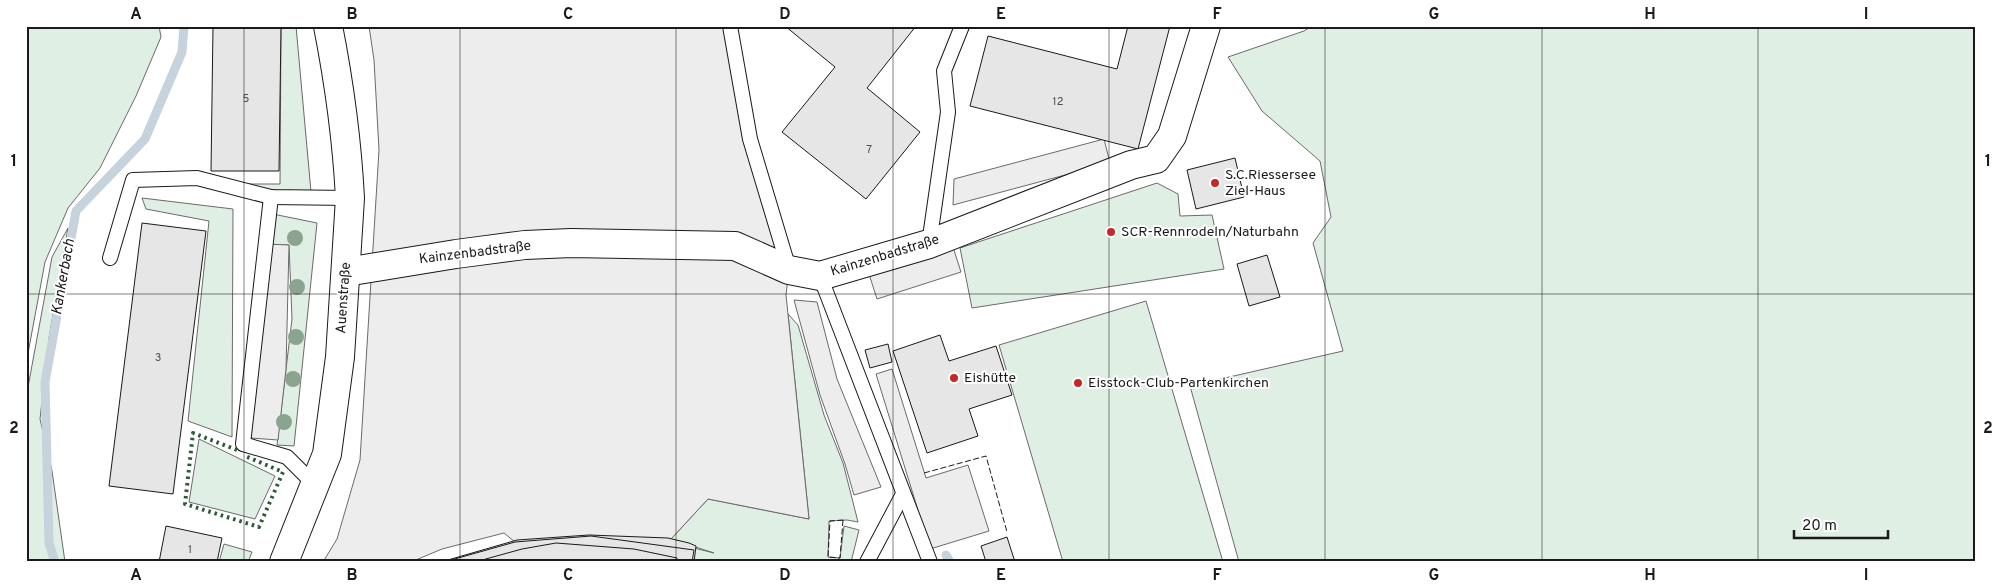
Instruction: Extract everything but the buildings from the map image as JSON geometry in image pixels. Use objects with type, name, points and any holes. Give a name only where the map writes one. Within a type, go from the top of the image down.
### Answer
[{"type":"street","name":"Auenstraße","points":[[284,562],[327,454],[334,409],[346,272],[350,198],[349,173],[335,64],[328,26]]},
{"type":"street","name":"Kainzenbadstraße","points":[[346,272],[525,245],[571,243],[735,246],[789,270],[820,276],[929,244],[1131,165],[1156,159],[1172,136],[1206,26]]},
{"type":"lane","points":[[730,26],[750,139],[789,270]]},
{"type":"lane","points":[[929,244],[948,112],[944,71],[962,26]]},
{"type":"lane","points":[[110,258],[133,180],[197,178],[271,197],[350,198]]},
{"type":"lane","points":[[271,197],[243,444],[287,457],[314,484]]},
{"type":"lane","points":[[820,276],[929,561]]},
{"type":"lane","points":[[867,562],[903,494]]},
{"type":"green space","points":[[26,26],[159,26],[161,37],[136,96],[100,168],[68,208],[45,262],[26,364]]},
{"type":"green space","points":[[281,26],[296,26],[311,192],[271,190],[237,184],[280,184]]},
{"type":"green space","points":[[1312,26],[1976,26],[1976,562],[1239,562],[1190,386],[1343,351],[1313,243],[1331,217],[1320,161],[1262,111],[1228,57],[1304,31]]},
{"type":"green space","name":"SCR-Rennrodeln/Naturbahn","points":[[1157,183],[1178,194],[1180,216],[1212,215],[1224,269],[972,308],[960,248]]},
{"type":"green space","points":[[142,198],[233,209],[232,437],[188,421],[209,221],[146,209]]},
{"type":"green space","points":[[263,212],[317,223],[294,446],[277,445],[292,319],[289,245],[261,244]]},
{"type":"green space","points":[[68,228],[49,338],[40,419],[52,471],[65,562],[26,562],[28,387],[52,257]]},
{"type":"green space","points":[[1146,301],[1223,562],[1063,562],[999,345]]},
{"type":"green space","points":[[788,314],[798,325],[824,415],[843,463],[858,522],[847,520],[829,521],[828,557],[840,558],[844,526],[859,530],[851,562],[446,562],[670,542],[714,553],[671,539],[708,499],[809,519]]},
{"type":"green space","points":[[199,439],[275,476],[255,519],[189,502]]},
{"type":"green space","points":[[224,544],[252,552],[248,562],[219,562]]},
{"type":"shaded area","points":[[369,26],[730,26],[750,139],[789,270],[786,295],[809,519],[708,499],[671,539],[591,536],[515,542],[504,533],[442,549],[411,562],[323,562],[337,539],[360,460],[379,150],[374,60]]},
{"type":"shaded area","points":[[1104,139],[1110,163],[953,205],[954,179]]},
{"type":"shaded area","points":[[268,244],[289,245],[286,369],[278,440],[251,438]]},
{"type":"shaded area","points":[[953,247],[961,272],[877,299],[869,274]]},
{"type":"shaded area","points":[[794,300],[817,302],[837,379],[881,487],[854,495],[820,395]]},
{"type":"shaded area","points":[[892,369],[926,478],[968,465],[989,531],[930,549],[876,374]]},
{"type":"waterway","name":"Kankerbach","points":[[55,562],[49,543],[45,382],[76,211],[145,139],[182,52],[184,26]]},
{"type":"waterway","points":[[946,555],[950,562]]},
{"type":"hedge","points":[[237,450],[193,433],[185,504],[259,527],[283,472],[245,456]]},
{"type":"fence","points":[[924,473],[986,456],[1007,532]]},
{"type":"fence","points":[[843,520],[840,558],[828,557],[830,521],[843,520]]},
{"type":"place","name":"S.C.Riessersee Ziel-Haus","points":[[1215,183]]},
{"type":"place","name":"SCR-Rennrodeln/Naturbahn","points":[[1111,232]]},
{"type":"place","name":"Eishütte","points":[[954,378]]},
{"type":"place","name":"Eisstock-Club-Partenkirchen","points":[[1078,383]]}]
